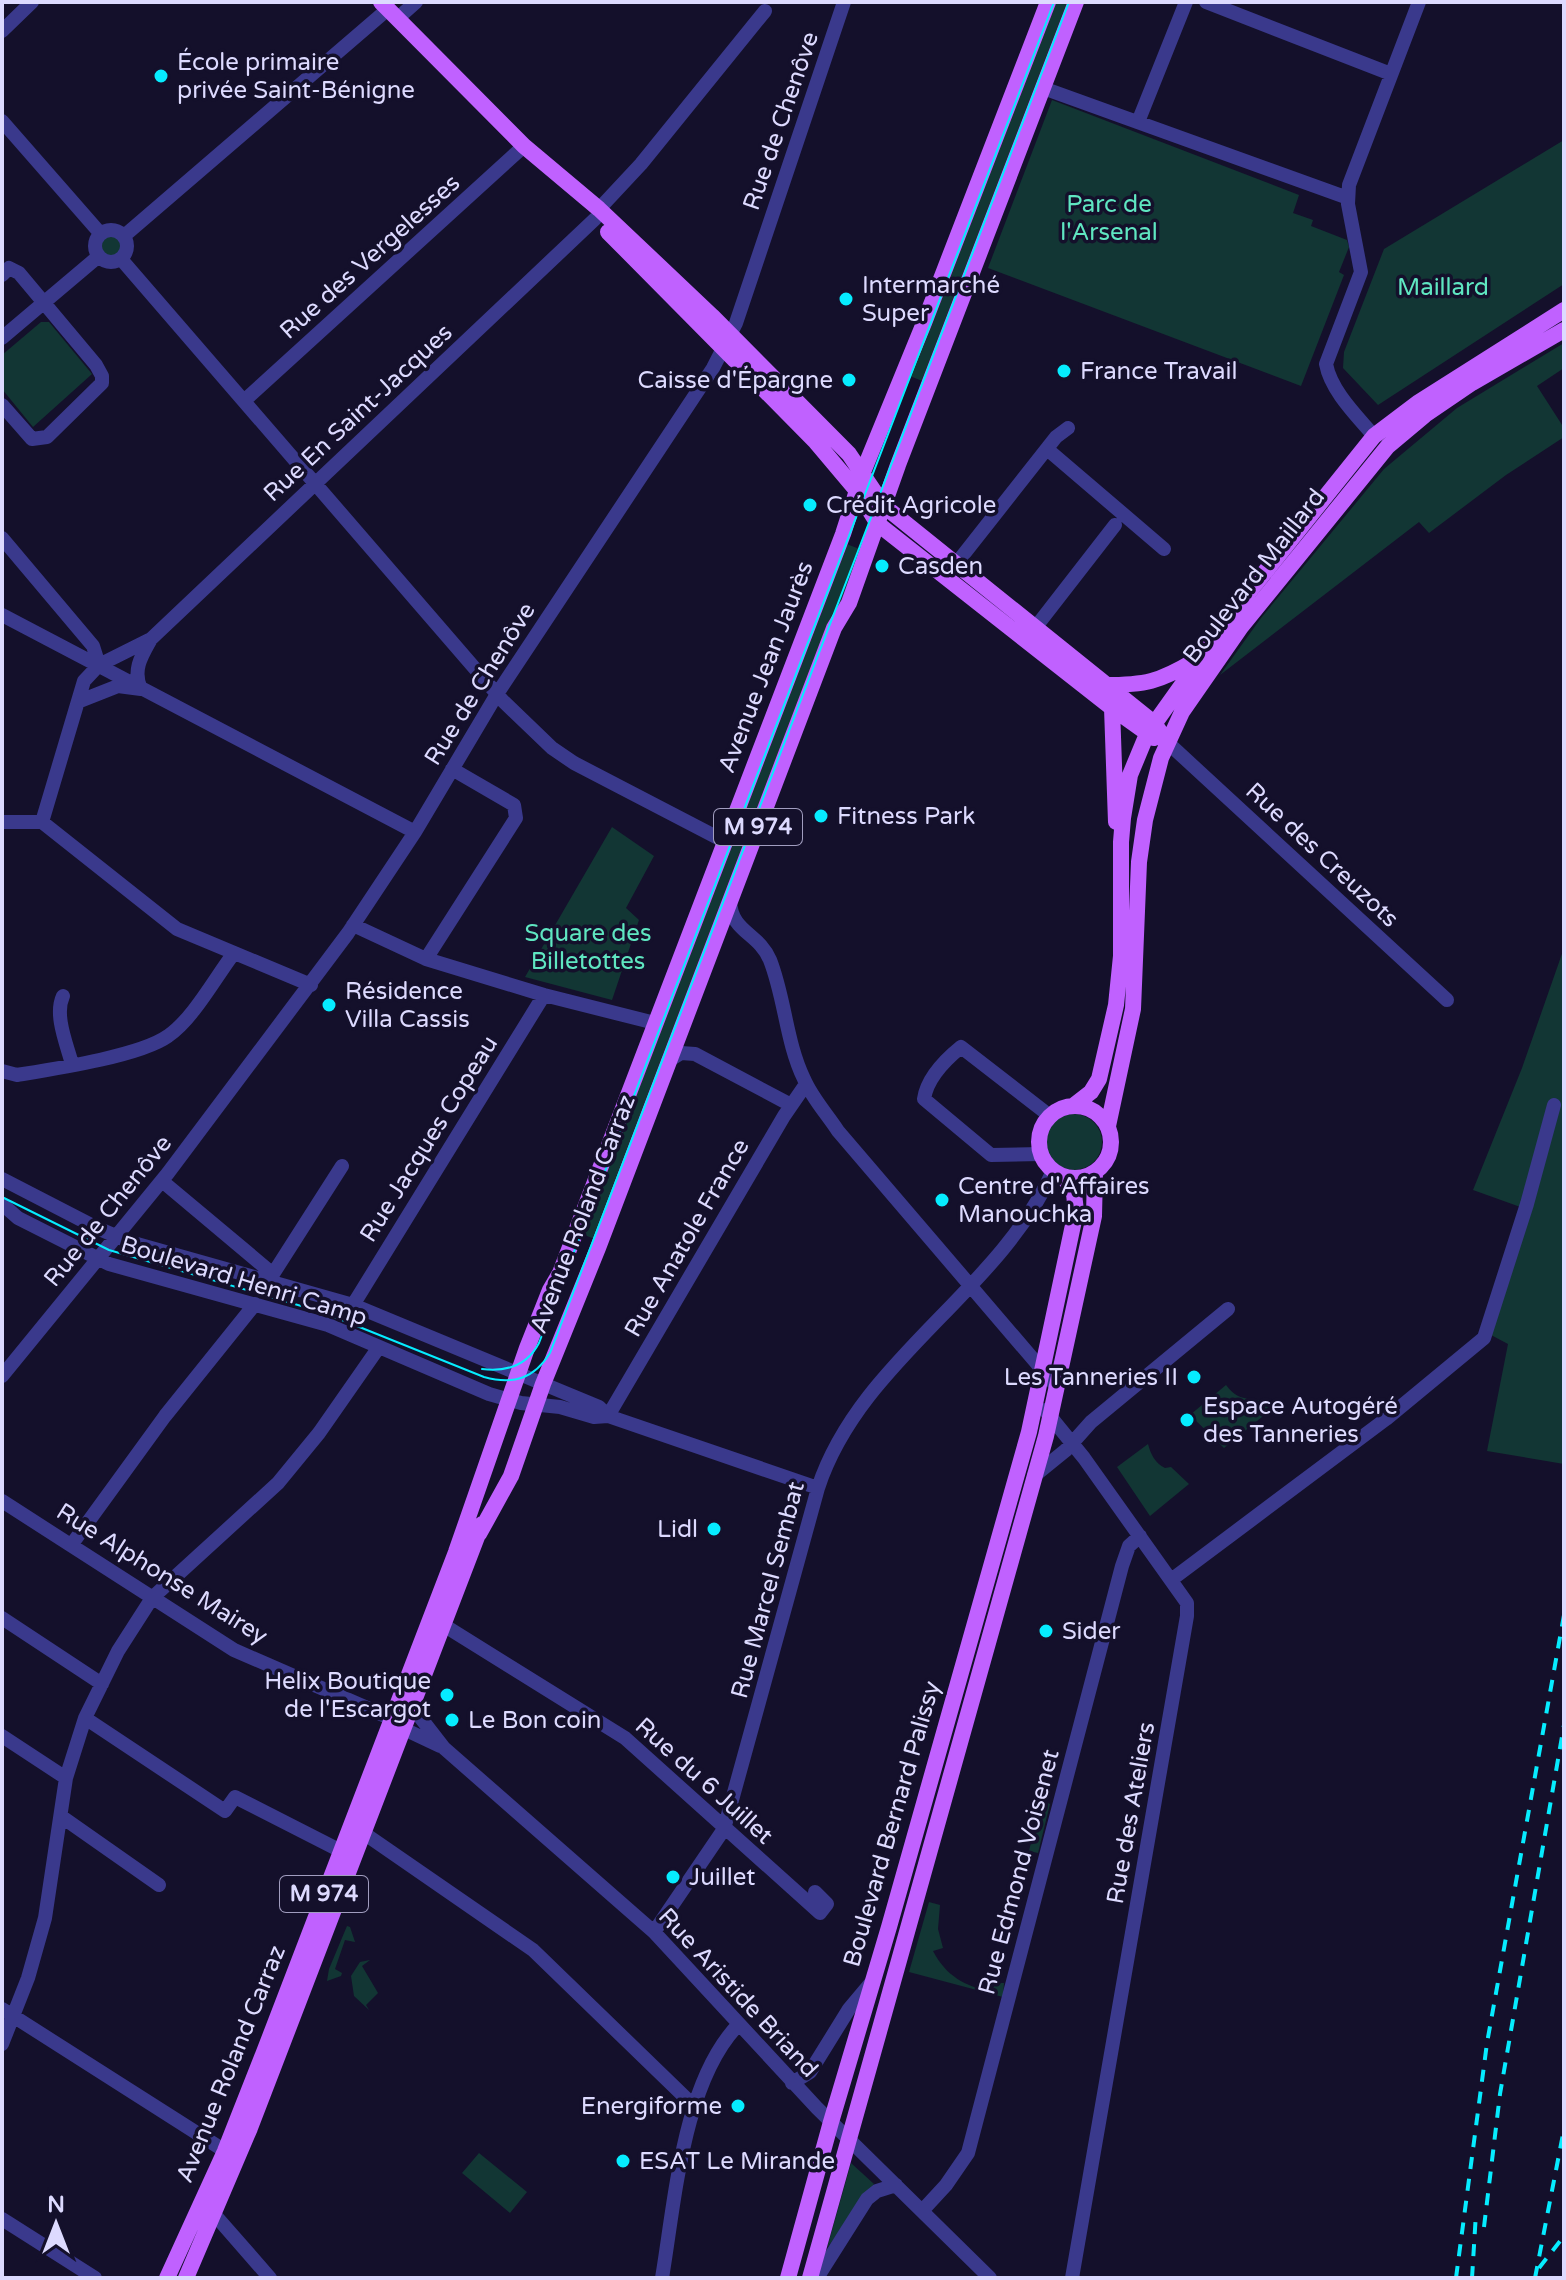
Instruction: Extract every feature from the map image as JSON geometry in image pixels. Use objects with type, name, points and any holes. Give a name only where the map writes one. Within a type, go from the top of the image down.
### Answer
[{"type":"main road","name":"Avenue Jean Jaurès","points":[[527,1348],[560,1273],[863,472],[1048,2]]},
{"type":"main road","name":"Avenue Jean Jaurès","points":[[668,1061],[834,628],[849,603],[1076,2]]},
{"type":"main road","points":[[389,10],[524,146],[727,342],[841,446],[863,472],[884,506],[1105,685],[1167,742]]},
{"type":"main road","name":"Boulevard Maillard","points":[[1121,842],[1130,775],[1150,728],[1244,598],[1419,402],[1564,310]]},
{"type":"main road","name":"Boulevard Maillard","points":[[1108,1126],[1133,1009],[1139,862],[1145,820],[1167,742],[1182,712],[1241,627],[1381,441],[1564,330]]},
{"type":"main road","points":[[727,342],[858,492],[878,524],[1112,708],[1150,728]]},
{"type":"main road","name":"Boulevard Maillard","points":[[1105,685],[1146,684],[1174,673],[1202,656]]},
{"type":"main road","points":[[1049,1385],[1076,1211],[1074,1194],[1041,1154],[1040,1134],[1050,1116],[1073,1106],[1091,1092],[1099,1079],[1116,1005],[1121,956],[1121,842],[1114,812],[1112,708]]},
{"type":"main road","name":"Avenue Roland Carraz","points":[[167,2278],[225,2151],[402,1688],[464,1554],[479,1534],[520,1422],[534,1404],[543,1384],[668,1061]]},
{"type":"main road","points":[[1058,1174],[1080,1178],[1095,1172],[1103,1165],[1111,1147],[1108,1126],[1093,1111],[1073,1106]]},
{"type":"main road","points":[[1049,1385],[1094,1216],[1095,1172]]},
{"type":"main road","name":"Avenue Roland Carraz","points":[[508,1408],[527,1348]]},
{"type":"main road","name":"Boulevard Bernard Palissy","points":[[788,2278],[1036,1401],[1049,1385]]},
{"type":"main road","name":"Boulevard Bernard Palissy","points":[[810,2278],[1051,1417],[1049,1385]]},
{"type":"main road","name":"M 974","points":[[464,1554],[508,1408]]},
{"type":"main road","name":"Avenue Roland Carraz","points":[[186,2278],[365,1834],[445,1626],[464,1554]]},
{"type":"main road","points":[[402,1688],[404,1729]]},
{"type":"street","points":[[2,31],[32,2]]},
{"type":"street","points":[[124,236],[389,10],[416,2]]},
{"type":"street","name":"Rue de Chenôve","points":[[5,1365],[40,1328],[162,1181],[311,985],[415,832],[497,694],[709,373],[736,323],[844,2]]},
{"type":"street","points":[[1138,122],[1186,2]]},
{"type":"street","points":[[1206,2],[1391,74]]},
{"type":"street","points":[[1381,441],[1349,406],[1328,374],[1326,364],[1361,272],[1348,198],[1352,177],[1419,2]]},
{"type":"street","name":"Rue En Saint-Jacques","points":[[99,665],[151,639],[597,214],[765,11]]},
{"type":"street","points":[[1043,88],[1348,198]]},
{"type":"street","points":[[2,121],[100,233]]},
{"type":"street","name":"Rue des Vergelesses","points":[[245,400],[524,146]]},
{"type":"street","points":[[115,230],[124,236],[127,250],[121,259],[107,261],[99,256],[95,242],[100,233],[115,230]]},
{"type":"street","points":[[2,338],[99,256]]},
{"type":"street","points":[[121,259],[497,694],[552,748],[574,763],[724,841]]},
{"type":"street","points":[[2,275],[9,268],[14,269],[102,376],[102,383],[47,437],[38,440],[32,439],[2,405]]},
{"type":"street","points":[[956,564],[1056,437],[1068,428]]},
{"type":"street","points":[[1047,449],[1164,549]]},
{"type":"street","points":[[1035,628],[1115,525]]},
{"type":"street","points":[[2,538],[93,646],[99,665]]},
{"type":"street","points":[[2,615],[415,832]]},
{"type":"street","points":[[69,651],[72,622]]},
{"type":"street","name":"Rue En Saint-Jacques","points":[[141,689],[136,674],[151,639]]},
{"type":"street","points":[[42,822],[84,681],[99,665]]},
{"type":"street","points":[[80,701],[118,686],[141,689]]},
{"type":"street","name":"Rue des Creuzots","points":[[1167,742],[1447,1000]]},
{"type":"street","points":[[426,959],[516,818],[514,805],[452,769]]},
{"type":"street","points":[[2,822],[42,822],[177,929],[311,985]]},
{"type":"street","points":[[731,893],[730,912],[733,919],[759,943],[770,959],[806,1084],[838,1131],[1049,1385]]},
{"type":"street","points":[[353,925],[426,959],[544,995],[655,1023]]},
{"type":"street","points":[[2,1071],[17,1075],[146,1048],[168,1036],[181,1024],[234,953]]},
{"type":"street","name":"Rue Jacques Copeau","points":[[353,1305],[544,995]]},
{"type":"street","points":[[63,996],[59,1003],[60,1013],[72,1064]]},
{"type":"street","points":[[1041,1154],[991,1155],[924,1099],[926,1088],[948,1057],[961,1047],[1050,1116]]},
{"type":"street","points":[[668,1061],[681,1053],[695,1054],[791,1105]]},
{"type":"street","name":"Rue Anatole France","points":[[608,1416],[806,1084]]},
{"type":"street","points":[[1171,1580],[1386,1419],[1484,1338],[1527,1204],[1554,1105]]},
{"type":"street","points":[[162,1181],[272,1277],[342,1166]]},
{"type":"street","name":"Rue Marcel Sembat","points":[[654,1932],[724,1829],[818,1488],[835,1445],[856,1412],[970,1287],[1058,1174]]},
{"type":"street","name":"Boulevard Henri Camp","points":[[2,1179],[116,1236],[272,1277],[353,1305],[599,1407],[608,1416]]},
{"type":"street","name":"Boulevard Henri Camp","points":[[2,1204],[18,1218],[97,1259],[328,1325],[489,1394],[508,1408],[534,1404],[560,1407],[594,1417],[608,1416]]},
{"type":"street","points":[[72,1544],[165,1416],[255,1304]]},
{"type":"street","points":[[1034,1476],[1073,1443],[1091,1422],[1228,1309]]},
{"type":"street","points":[[2,2044],[8,2013],[28,1978],[45,1918],[66,1778],[85,1718],[118,1651],[152,1598],[278,1483],[319,1433],[379,1347]]},
{"type":"street","name":"Rue des Ateliers","points":[[1036,1401],[1073,1443],[1187,1603],[1072,2278]]},
{"type":"street","points":[[608,1416],[818,1488]]},
{"type":"street","name":"Rue Alphonse Mairey","points":[[2,1501],[234,1650],[390,1718]]},
{"type":"street","name":"Rue Edmond Voisenet","points":[[922,2211],[946,2185],[968,2153],[1122,1566],[1129,1546],[1140,1536]]},
{"type":"street","points":[[2,1618],[102,1684]]},
{"type":"street","name":"Rue du 6 Juillet","points":[[445,1626],[625,1738],[820,1913],[827,1904],[815,1892]]},
{"type":"street","name":"Rue Aristide Briand","points":[[413,1708],[444,1748],[654,1932],[792,2083],[990,2278]]},
{"type":"street","points":[[85,1718],[225,1811],[235,1797],[341,1851]]},
{"type":"street","name":"Rue Aristide Briand","points":[[404,1729],[444,1748]]},
{"type":"street","points":[[2,1736],[66,1778]]},
{"type":"street","points":[[62,1817],[159,1885]]},
{"type":"street","points":[[365,1834],[533,1950],[693,2105]]},
{"type":"street","points":[[792,2083],[810,2072],[849,2009],[871,1983]]},
{"type":"street","points":[[8,2013],[225,2151]]},
{"type":"street","points":[[662,2278],[693,2105],[723,2043],[739,2024]]},
{"type":"street","points":[[817,2278],[867,2199],[877,2191],[896,2185]]},
{"type":"street","points":[[214,2214],[270,2278]]},
{"type":"street","points":[[2,2219],[95,2278]]},
{"type":"green space","points":[[1051,2],[1071,2],[925,382],[907,375]]},
{"type":"green space","name":"Parc de l'Arsenal","points":[[1052,100],[1299,195],[1293,213],[1313,220],[1311,226],[1347,240],[1349,247],[1339,272],[1344,275],[1301,386],[988,268]]},
{"type":"green space","name":"Maillard","points":[[1564,140],[1564,284],[1378,405],[1343,368],[1344,352],[1384,249]]},
{"type":"green space","points":[[111,233],[120,237],[124,246],[120,255],[111,259],[102,255],[98,246],[102,237]]},
{"type":"green space","points":[[41,322],[49,322],[92,374],[33,427],[2,389],[2,355]]},
{"type":"green space","points":[[1564,343],[1564,368],[1537,386],[1564,428],[1564,437],[1506,475],[1429,533],[1419,522],[1220,675],[1261,618],[1384,469],[1457,408]]},
{"type":"green space","points":[[844,543],[862,550],[595,1239],[579,1233]]},
{"type":"green space","name":"Square des Billetottes","points":[[612,827],[654,856],[626,908],[639,920],[612,1000],[525,977]]},
{"type":"green space","points":[[1564,948],[1564,1464],[1487,1451],[1508,1344],[1491,1335],[1529,1210],[1473,1190],[1522,1068]]},
{"type":"green space","points":[[1074,1114],[1094,1122],[1102,1142],[1094,1162],[1074,1170],[1054,1162],[1046,1142],[1054,1122]]},
{"type":"green space","points":[[1226,1385],[1238,1396],[1260,1400],[1273,1408],[1224,1448],[1190,1415]]},
{"type":"green space","points":[[1148,1444],[1159,1464],[1165,1468],[1171,1467],[1189,1484],[1150,1516],[1117,1467]]},
{"type":"green space","points":[[1041,1800],[1050,1804],[1038,1853],[1029,1851]]},
{"type":"green space","points":[[929,1902],[940,1905],[938,1929],[943,1948],[933,1951],[944,1967],[957,1979],[982,1990],[991,1992],[996,1983],[1004,1983],[1003,1997],[909,1972]]},
{"type":"green space","points":[[347,1926],[355,1942],[345,1940],[335,1969],[342,1973],[341,1976],[327,1981],[329,1969]]},
{"type":"green space","points":[[370,1960],[362,1966],[378,1993],[366,2005],[369,2010],[354,1996],[351,1976],[360,1962]]},
{"type":"green space","points":[[479,2153],[527,2192],[510,2213],[462,2173]]},
{"type":"green space","points":[[851,2163],[874,2184],[827,2248]]},
{"type":"tram line","points":[[482,1369],[515,1366],[529,1357],[539,1343],[1054,2]]},
{"type":"tram line","points":[[2,1197],[109,1250],[322,1312],[484,1377],[504,1380],[522,1378],[544,1362],[1069,2]]},
{"type":"railway","points":[[1456,2278],[1487,2043],[1564,1615]]},
{"type":"railway","points":[[1484,2227],[1500,2094],[1564,1725]]},
{"type":"railway","points":[[1535,2278],[1564,2129]]},
{"type":"railway","points":[[1472,2278],[1476,2213]]},
{"type":"railway","points":[[1539,2268],[1564,2236]]},
{"type":"place","name":"École primaire privée Saint-Bénigne","points":[[161,76]]},
{"type":"place","name":"Intermarché Super","points":[[846,299]]},
{"type":"place","name":"France Travail","points":[[1064,371]]},
{"type":"place","name":"Caisse d'Épargne","points":[[849,380]]},
{"type":"place","name":"Crédit Agricole","points":[[810,505]]},
{"type":"place","name":"Casden","points":[[882,566]]},
{"type":"place","name":"Fitness Park","points":[[821,816]]},
{"type":"place","name":"Résidence Villa Cassis","points":[[329,1005]]},
{"type":"place","name":"Centre d'Affaires Manouchka","points":[[942,1200]]},
{"type":"place","name":"Les Tanneries II","points":[[1194,1377]]},
{"type":"place","name":"Espace Autogéré des Tanneries","points":[[1187,1420]]},
{"type":"place","name":"Lidl","points":[[714,1529]]},
{"type":"place","name":"Sider","points":[[1046,1631]]},
{"type":"place","name":"Helix Boutique de l'Escargot","points":[[447,1695]]},
{"type":"place","name":"Le Bon coin","points":[[452,1720]]},
{"type":"place","name":"Juillet","points":[[673,1877]]},
{"type":"place","name":"Energiforme","points":[[738,2106]]},
{"type":"place","name":"ESAT Le Mirande","points":[[623,2161]]}]
